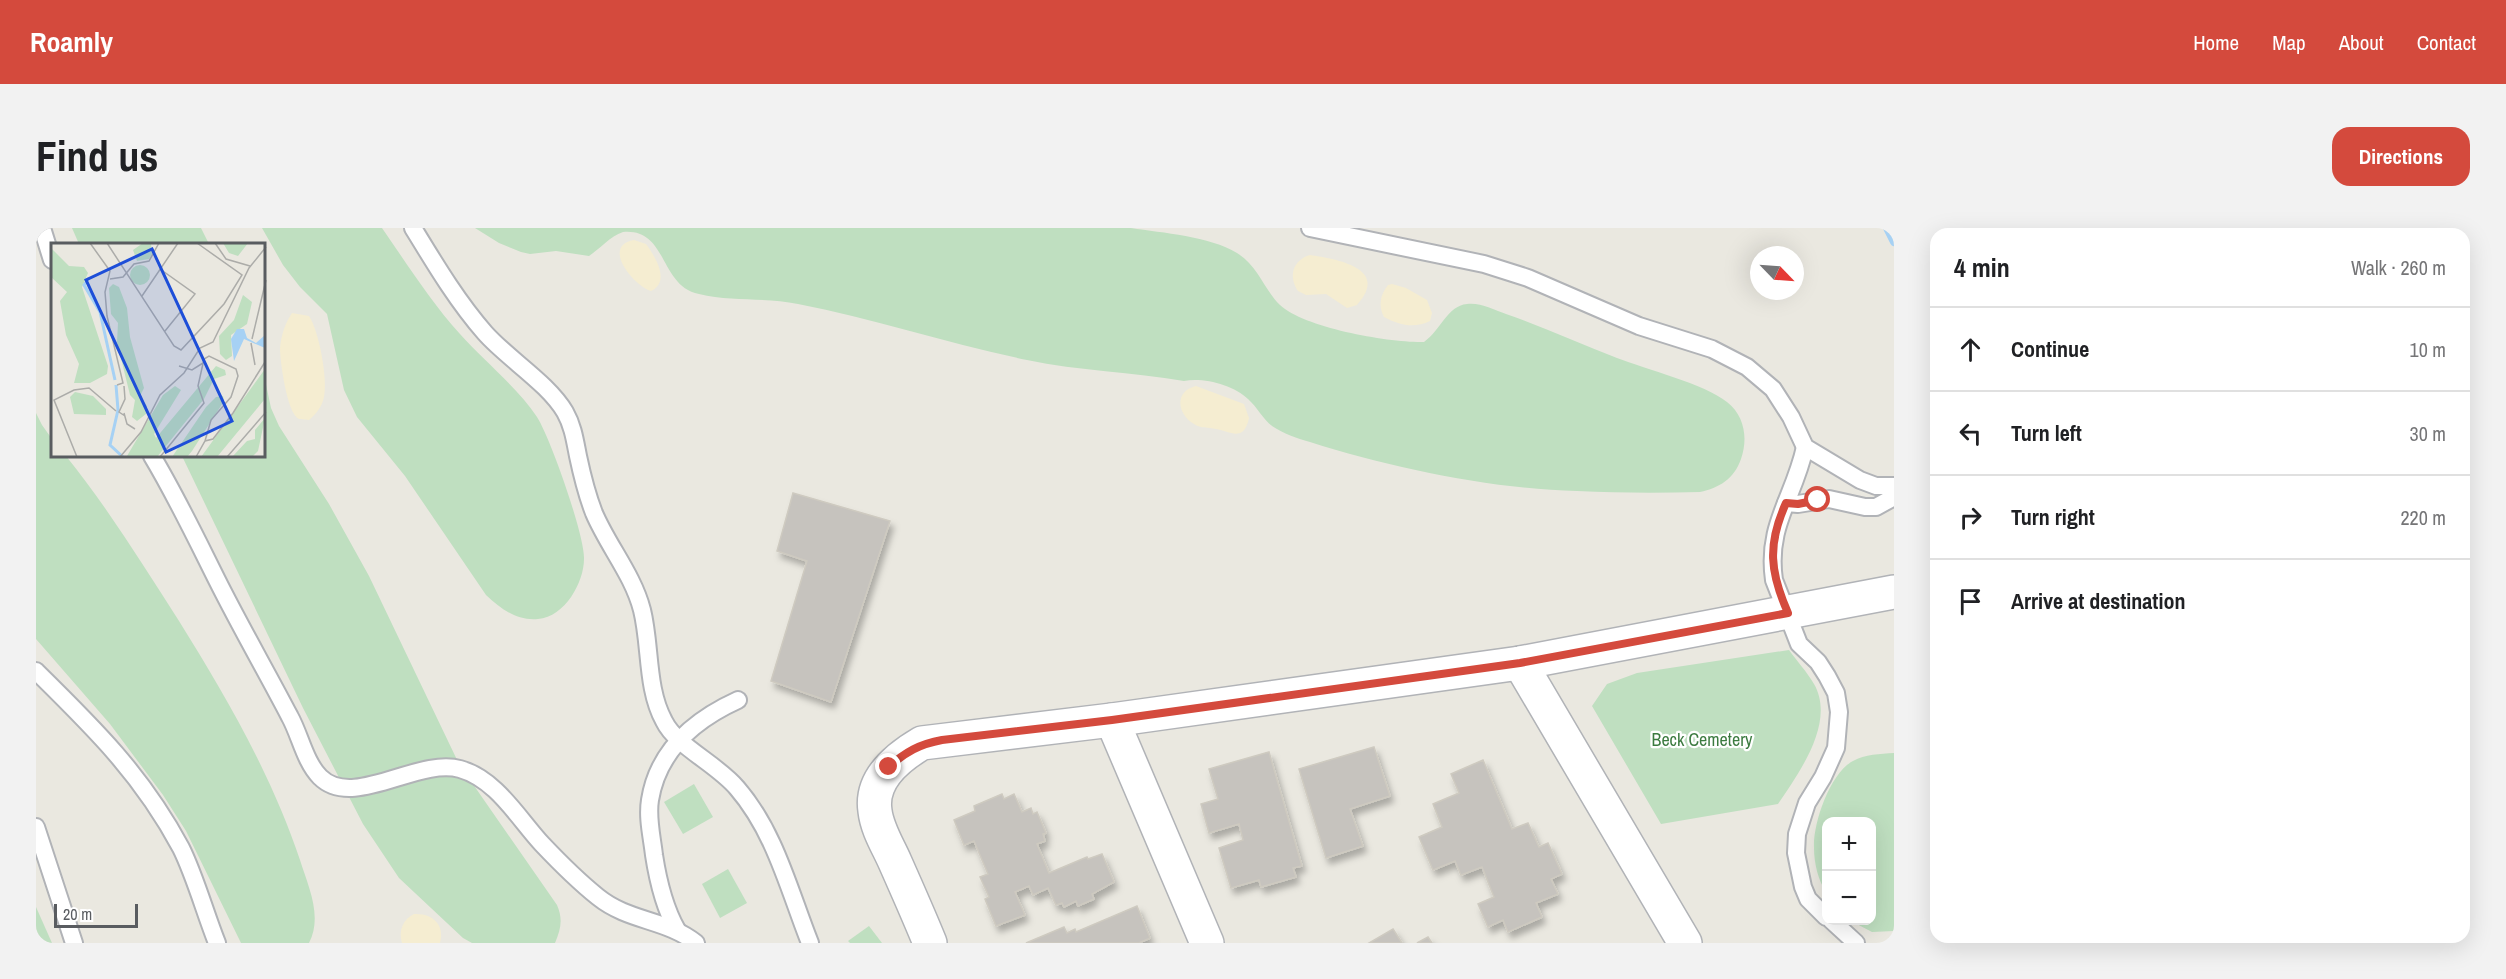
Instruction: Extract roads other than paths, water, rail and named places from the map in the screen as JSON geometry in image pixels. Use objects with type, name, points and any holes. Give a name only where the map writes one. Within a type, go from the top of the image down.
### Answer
[{"type":"street","points":[[930,943],[881,832],[874,809],[878,788],[889,767],[903,754],[922,743],[1112,720],[1520,663],[1894,592]]},
{"type":"street","points":[[1520,663],[1679,941]]},
{"type":"street","points":[[1112,720],[1207,943]]},
{"type":"lane","points":[[42,228],[51,257]]},
{"type":"lane","points":[[413,228],[437,268],[484,332],[545,389],[565,412],[573,429],[578,459],[594,513],[638,597],[646,630],[654,695],[662,718],[677,739],[720,770],[751,805],[763,824],[782,867],[810,943]]},
{"type":"lane","points":[[1310,228],[1484,264],[1528,278],[1639,326],[1712,349],[1747,367],[1773,389],[1791,417],[1805,447],[1860,480],[1876,486],[1894,486]]},
{"type":"lane","points":[[1805,447],[1800,468],[1774,537],[1772,554],[1774,580],[1800,644],[1818,662],[1827,676],[1836,693],[1839,712],[1836,748],[1823,777],[1807,803],[1797,834],[1796,853],[1803,887],[1813,904],[1822,912]]},
{"type":"lane","points":[[153,458],[176,495],[229,604],[290,716],[314,770],[321,778],[331,785],[343,788],[360,787],[442,767],[458,768],[472,773],[497,792],[541,843],[592,892],[613,908],[647,922],[677,930],[696,943]]},
{"type":"lane","points":[[1786,503],[1798,504],[1829,499],[1865,507],[1876,507],[1894,497]]},
{"type":"lane","points":[[36,671],[110,744],[162,816],[182,850],[217,943]]},
{"type":"lane","points":[[677,930],[666,911],[651,835],[650,799],[663,763],[677,739],[719,708],[738,700]]},
{"type":"lane","points":[[36,827],[74,943]]},
{"type":"lane","points":[[647,922],[666,911]]},
{"type":"lane","points":[[1836,925],[1856,943]]},
{"type":"waterway","points":[[1887,228],[1894,242]]},
{"type":"park label","name":"Beck Cemetery","points":[[1702,740]]}]
